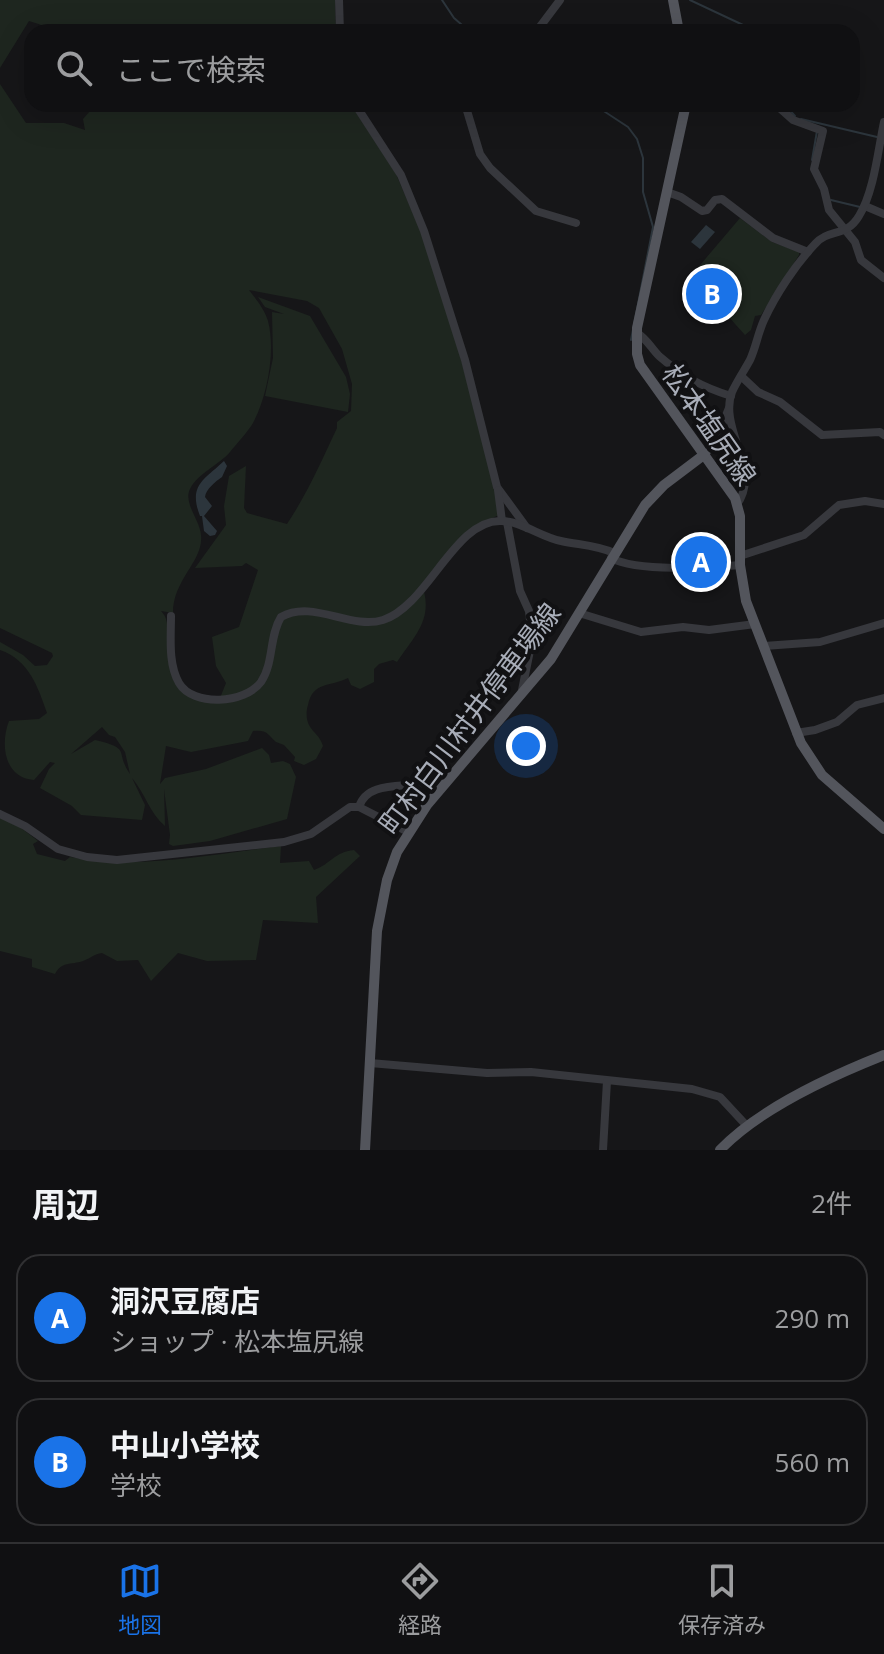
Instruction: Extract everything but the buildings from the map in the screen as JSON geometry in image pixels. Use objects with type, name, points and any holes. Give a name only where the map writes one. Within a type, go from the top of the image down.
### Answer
[{"type":"main road","points":[[673,0],[678,24]]},
{"type":"main road","name":"松本塩尻線","points":[[684,112],[637,333],[640,365],[729,487],[737,504],[746,601],[796,733],[822,775],[884,829]]},
{"type":"main road","name":"町村白川村井停車場線","points":[[365,1150],[380,916],[387,880],[408,832],[427,805],[551,659],[645,505],[664,485],[705,454]]},
{"type":"main road","points":[[720,1150],[746,1125],[771,1109],[884,1055]]},
{"type":"street","points":[[339,0],[340,24]]},
{"type":"street","points":[[542,24],[560,0]]},
{"type":"street","points":[[360,112],[401,175],[424,231],[465,360],[520,591],[534,631],[520,698]]},
{"type":"street","points":[[467,112],[480,154],[490,168],[536,211],[576,223]]},
{"type":"street","points":[[784,112],[793,120],[823,131],[814,169],[824,189],[829,210],[855,242],[861,260],[884,278]]},
{"type":"street","points":[[737,504],[742,497],[744,473],[736,446],[731,396],[751,357],[764,320],[808,252],[823,237],[846,231],[865,206],[884,122]]},
{"type":"street","points":[[667,192],[702,211],[707,210],[715,200],[722,199],[773,238],[808,252]]},
{"type":"street","points":[[865,206],[884,214]]},
{"type":"street","points":[[637,333],[657,354],[699,385],[731,396]]},
{"type":"street","points":[[741,376],[758,392],[780,402],[822,435],[880,432],[884,435]]},
{"type":"street","points":[[705,454],[714,444],[730,408]]},
{"type":"street","points":[[497,487],[527,528]]},
{"type":"street","points":[[171,616],[172,667],[179,684],[189,694],[198,697],[233,698],[260,684],[281,617],[302,612],[338,615],[360,621],[387,619],[401,610],[474,530],[484,524],[504,522],[561,541],[583,543],[625,564],[716,568],[804,535],[839,505],[865,501],[884,504]]},
{"type":"street","points":[[579,613],[641,632],[683,627],[709,630],[755,624]]},
{"type":"street","points":[[764,646],[820,642],[884,623]]},
{"type":"street","points":[[796,733],[837,722],[857,705],[884,698]]},
{"type":"street","points":[[359,807],[367,794],[385,787],[424,783],[442,775]]},
{"type":"street","points":[[0,814],[25,826],[58,849],[87,857],[117,860],[284,842],[311,834],[350,807],[359,807],[408,832]]},
{"type":"street","points":[[370,1063],[486,1073],[531,1072],[692,1089],[720,1097],[746,1125]]},
{"type":"street","points":[[603,1150],[607,1081]]},
{"type":"shaded area","points":[[0,0],[335,0],[336,24],[38,24],[29,21],[24,24],[24,29],[0,68]]},
{"type":"shaded area","points":[[0,84],[26,123],[64,123],[85,130],[83,119],[89,112],[356,112],[396,174],[424,239],[450,318],[494,483],[499,515],[486,521],[422,585],[426,608],[424,617],[416,635],[397,662],[393,660],[379,664],[374,669],[374,682],[360,689],[351,685],[348,678],[318,688],[310,697],[309,725],[323,746],[316,759],[304,765],[294,761],[295,757],[284,745],[262,731],[253,731],[248,741],[191,752],[166,746],[160,784],[165,778],[206,769],[262,748],[269,755],[271,763],[283,761],[290,764],[296,777],[287,819],[210,841],[173,846],[169,844],[164,789],[165,826],[155,816],[132,778],[145,805],[142,820],[81,815],[72,806],[40,788],[55,763],[50,762],[34,780],[16,773],[5,749],[9,721],[39,719],[47,713],[31,676],[18,660],[0,650],[0,642],[35,666],[47,665],[52,653],[0,628]],"holes":[[[249,290],[307,301],[319,308],[342,349],[352,384],[351,411],[337,422],[314,477],[287,524],[247,513],[244,508],[246,466],[229,476],[224,506],[226,525],[195,568],[242,566],[246,563],[258,570],[239,627],[212,637],[216,666],[226,683],[218,703],[202,700],[181,691],[175,683],[169,663],[167,622],[161,611],[173,613],[178,590],[201,544],[200,529],[188,494],[198,478],[225,457],[248,430],[266,387],[271,346],[268,321]],[[102,727],[115,737],[125,752],[130,774],[119,749],[107,743],[95,740],[71,754]]]},
{"type":"shaded area","points":[[740,218],[772,242],[799,252],[761,315],[755,316],[751,330],[745,335],[700,285],[695,271]]},
{"type":"shaded area","points":[[706,225],[715,232],[700,249],[691,242]]},
{"type":"shaded area","points":[[258,297],[310,316],[346,377],[350,394],[348,412],[265,396],[273,358],[272,312],[284,314],[265,307]]},
{"type":"shaded area","points":[[224,461],[227,466],[222,477],[209,488],[205,497],[212,506],[204,516],[217,531],[210,536],[204,531],[197,506],[197,490]]},
{"type":"shaded area","points":[[0,818],[20,827],[38,841],[33,844],[37,854],[65,861],[70,857],[96,861],[149,861],[281,846],[280,863],[309,861],[314,870],[347,851],[354,850],[360,856],[316,897],[318,923],[263,920],[256,960],[207,961],[178,953],[151,981],[138,960],[117,961],[102,953],[64,965],[55,974],[32,967],[32,959],[0,951]]},
{"type":"waterway","points":[[442,0],[461,24]]},
{"type":"waterway","points":[[690,0],[741,24]]},
{"type":"waterway","points":[[605,112],[628,127],[637,139],[643,158],[643,192],[653,227],[631,340]]},
{"type":"waterway","points":[[791,112],[795,116]]},
{"type":"waterway","points":[[801,119],[877,137]]},
{"type":"waterway","points":[[812,160],[817,131]]},
{"type":"waterway","points":[[831,200],[860,207]]},
{"type":"place","name":"中山小学校","points":[[712,294]]},
{"type":"place","name":"洞沢豆腐店","points":[[701,562]]}]
